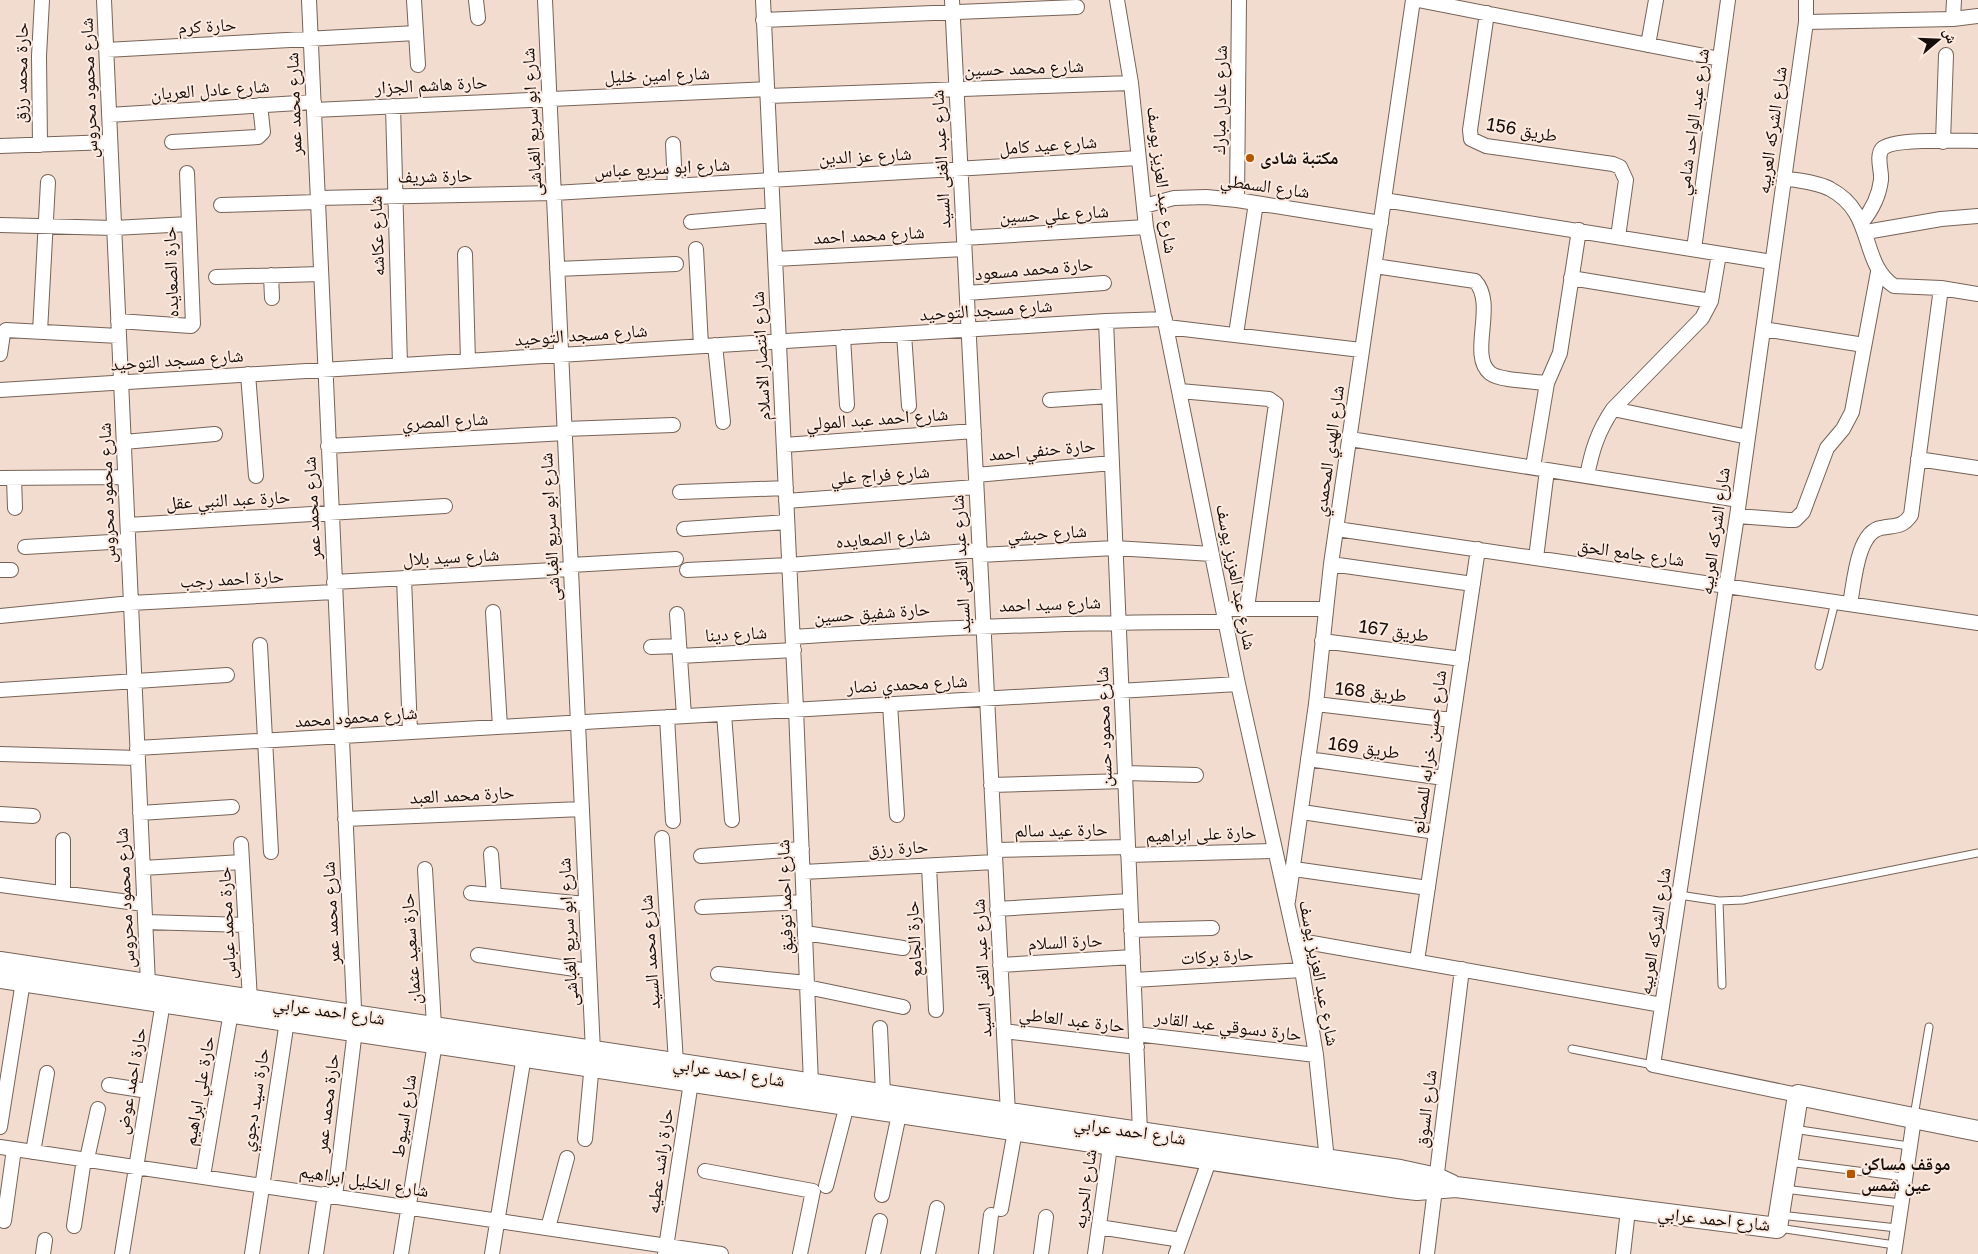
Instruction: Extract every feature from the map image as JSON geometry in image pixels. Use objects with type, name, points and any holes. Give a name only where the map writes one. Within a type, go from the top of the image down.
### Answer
[{"type":"street","name":"حارة محمد رزق","points":[[40,146],[39,56],[42,0]]},
{"type":"street","name":"شارع محمود محروس","points":[[104,0],[148,984]]},
{"type":"street","name":"شارع محمد عمر","points":[[309,0],[324,369],[355,1022]]},
{"type":"street","points":[[414,0],[418,65]]},
{"type":"street","points":[[476,0],[478,18]]},
{"type":"street","points":[[546,0],[557,0]]},
{"type":"street","name":"شارع ابو سريع الغباشى","points":[[546,0],[589,971],[592,1060],[585,1139]]},
{"type":"street","name":"شارع انتصار الاسلام","points":[[763,0],[796,709]]},
{"type":"street","name":"شارع عبد العزيز يوسف","points":[[1118,0],[1131,84],[1146,227],[1238,684],[1302,970],[1316,1055],[1328,1160]]},
{"type":"street","name":"شارع عادل مبارك","points":[[1237,200],[1239,0]]},
{"type":"street","name":"شارع الهدي المحمدي","points":[[1287,908],[1316,704],[1331,564],[1361,350],[1376,266],[1413,0]]},
{"type":"street","points":[[1418,0],[1720,59]]},
{"type":"street","points":[[1648,45],[1656,0]]},
{"type":"street","name":"شارع عبد الواحد شامي","points":[[1694,249],[1728,0]]},
{"type":"street","name":"شارع الشركه العربيه","points":[[1653,1066],[1737,516],[1806,22],[1806,0]]},
{"type":"street","points":[[1953,19],[1954,0]]},
{"type":"street","points":[[764,20],[952,6],[1076,8]]},
{"type":"street","name":"شارع عبد الغنى السيد","points":[[952,6],[1000,964],[1004,1031],[1014,1120],[986,1254]]},
{"type":"street","name":"طريق 156","points":[[1487,13],[1470,130],[1471,139],[1486,146],[1613,164],[1620,167],[1626,180],[1618,237]]},
{"type":"street","points":[[1806,22],[1953,19],[1978,16]]},
{"type":"street","name":"حارة كرم","points":[[106,50],[416,32]]},
{"type":"street","points":[[1943,142],[1946,55]]},
{"type":"street","name":"شارع محمد حسين","points":[[767,92],[1131,84]]},
{"type":"street","name":"شارع امين خليل","points":[[550,98],[767,92]]},
{"type":"street","name":"حارة هاشم الجزار","points":[[314,106],[392,106],[550,98]]},
{"type":"street","points":[[172,142],[258,136],[263,132],[260,105]]},
{"type":"street","name":"شارع عادل العريان","points":[[109,115],[260,105],[314,106]]},
{"type":"street","name":"شارع عكاشه","points":[[392,106],[400,365]]},
{"type":"street","points":[[1864,227],[1878,192],[1881,178],[1880,152],[1884,147],[1899,143],[1978,141]]},
{"type":"street","points":[[0,146],[110,142]]},
{"type":"street","points":[[673,144],[675,186]]},
{"type":"street","name":"شارع عيد كامل","points":[[961,170],[1138,158]]},
{"type":"street","name":"شارع عز الدين","points":[[771,180],[961,170]]},
{"type":"street","name":"حارة الصعايده","points":[[118,321],[191,326],[193,324],[187,173]]},
{"type":"street","points":[[1737,516],[1794,520],[1804,512],[1827,448],[1843,429],[1852,412],[1878,272],[1864,227],[1853,208],[1829,188],[1785,178]]},
{"type":"street","name":"شارع ابو سريع عباس","points":[[554,192],[771,180]]},
{"type":"street","points":[[40,332],[48,182]]},
{"type":"street","name":"حارة شريف","points":[[221,205],[395,196],[554,192]]},
{"type":"street","name":"شارع السمطي","points":[[1144,206],[1174,198],[1206,197],[1237,200],[1381,223]]},
{"type":"street","points":[[1384,200],[1772,262]]},
{"type":"street","points":[[1236,334],[1256,203]]},
{"type":"street","points":[[691,222],[773,215]]},
{"type":"street","points":[[1864,227],[1978,216]]},
{"type":"street","points":[[0,225],[114,228],[189,224]]},
{"type":"street","name":"شارع علي حسين","points":[[964,243],[1146,227]]},
{"type":"street","points":[[1533,468],[1547,383],[1560,353],[1579,230]]},
{"type":"street","name":"شارع محمد احمد","points":[[775,259],[964,243]]},
{"type":"street","points":[[696,249],[708,345],[723,422]]},
{"type":"street","points":[[465,254],[468,361]]},
{"type":"street","points":[[1586,476],[1593,445],[1601,426],[1613,409],[1702,318],[1710,301],[1720,254]]},
{"type":"street","points":[[558,269],[676,264]]},
{"type":"street","points":[[1376,266],[1475,281],[1482,289],[1484,299],[1481,354],[1483,364],[1490,373],[1500,377],[1547,383]]},
{"type":"street","points":[[1878,272],[1894,286],[1940,288],[1978,294]]},
{"type":"street","points":[[216,277],[320,274]]},
{"type":"street","points":[[271,275],[272,298]]},
{"type":"street","points":[[1571,278],[1710,301]]},
{"type":"street","name":"حارة محمد مسعود","points":[[967,294],[1104,282]]},
{"type":"street","points":[[1850,604],[1862,544],[1869,533],[1879,528],[1897,527],[1906,523],[1911,515],[1940,288]]},
{"type":"street","name":"شارع مسجد التوحيد","points":[[0,390],[1106,321],[1166,323],[1361,350]]},
{"type":"street","name":"شارع محمود حسن","points":[[1106,321],[1140,1132]]},
{"type":"street","points":[[1763,329],[1864,345]]},
{"type":"street","points":[[0,354],[3,334],[6,330],[119,336]]},
{"type":"street","points":[[904,334],[909,406]]},
{"type":"street","points":[[843,337],[847,405]]},
{"type":"street","points":[[248,374],[256,476]]},
{"type":"street","points":[[1180,391],[1269,399],[1276,404],[1247,608]]},
{"type":"street","points":[[1050,400],[1109,396]]},
{"type":"street","points":[[1613,409],[1748,437]]},
{"type":"street","name":"شارع المصري","points":[[328,446],[673,425]]},
{"type":"street","name":"شارع احمد عبد المولي","points":[[784,445],[974,431]]},
{"type":"street","points":[[124,442],[215,434]]},
{"type":"street","points":[[1350,439],[1739,500]]},
{"type":"street","points":[[1918,459],[1978,468]]},
{"type":"street","name":"حارة حنفي احمد","points":[[976,481],[1112,463]]},
{"type":"street","points":[[1536,558],[1547,470]]},
{"type":"street","points":[[0,478],[125,477]]},
{"type":"street","points":[[14,478],[15,508]]},
{"type":"street","name":"شارع فراج علي","points":[[680,492],[786,494],[976,481]]},
{"type":"street","name":"حارة عبد النبي عقل","points":[[128,525],[445,506]]},
{"type":"street","points":[[684,529],[788,522]]},
{"type":"street","name":"شارع جامع الحق","points":[[1337,529],[1978,623]]},
{"type":"street","points":[[25,547],[128,540]]},
{"type":"street","name":"شارع حبشي","points":[[980,552],[1115,548],[1212,554]]},
{"type":"street","name":"شارع حسن خرابه للمصانع","points":[[1417,961],[1478,550]]},
{"type":"street","name":"شارع الصعايده","points":[[687,570],[980,552]]},
{"type":"street","name":"شارع سيد بلال","points":[[334,587],[404,578],[676,559]]},
{"type":"street","points":[[1331,564],[1473,584]]},
{"type":"street","points":[[404,578],[410,732]]},
{"type":"street","name":"حارة احمد رجب","points":[[0,616],[131,603],[334,587]]},
{"type":"street","name":"شارع سيد احمد","points":[[983,625],[1118,621],[1225,615],[1247,608],[1326,609]]},
{"type":"street","points":[[493,612],[500,727]]},
{"type":"street","points":[[676,614],[684,716]]},
{"type":"street","name":"حارة شفيق حسين","points":[[793,643],[983,625]]},
{"type":"street","name":"طريق 167","points":[[1322,641],[1462,659]]},
{"type":"street","name":"شارع دينا","points":[[651,647],[679,651],[793,643]]},
{"type":"street","points":[[260,645],[271,852]]},
{"type":"street","points":[[0,690],[227,675]]},
{"type":"street","name":"شارع محمدي نصار","points":[[578,722],[1238,684]]},
{"type":"street","points":[[890,704],[897,814]]},
{"type":"street","name":"طريق 168","points":[[1316,704],[1452,720]]},
{"type":"street","name":"شارع احمد توفيق","points":[[796,709],[811,1084]]},
{"type":"street","points":[[724,714],[732,820]]},
{"type":"street","points":[[667,717],[673,821]]},
{"type":"street","name":"شارع محمود محمد","points":[[0,754],[138,753],[265,741],[578,722]]},
{"type":"street","name":"طريق 169","points":[[1308,759],[1444,778]]},
{"type":"street","points":[[991,785],[1196,775]]},
{"type":"street","points":[[140,813],[232,807]]},
{"type":"street","name":"حارة محمد العبد","points":[[345,819],[582,809]]},
{"type":"street","points":[[1302,812],[1436,832]]},
{"type":"street","points":[[0,814],[33,816]]},
{"type":"street","name":"شارع محمد السيد","points":[[662,838],[676,1063]]},
{"type":"street","points":[[63,840],[63,893]]},
{"type":"street","name":"حارة محمد عباس","points":[[241,844],[250,1000]]},
{"type":"street","points":[[701,856],[802,849]]},
{"type":"street","name":"حارة على ابراهيم","points":[[1128,851],[1274,851]]},
{"type":"street","name":"حارة عيد سالم","points":[[995,856],[1128,851]]},
{"type":"street","points":[[491,854],[494,895]]},
{"type":"street","name":"حارة رزق","points":[[802,872],[929,866],[995,856]]},
{"type":"street","points":[[143,868],[242,862]]},
{"type":"street","name":"حارة الجامع","points":[[929,866],[936,1010]]},
{"type":"street","name":"حارة سعيد عثمان","points":[[424,869],[435,1035]]},
{"type":"street","points":[[1294,869],[1428,888]]},
{"type":"street","points":[[0,885],[144,904]]},
{"type":"street","points":[[471,893],[586,904]]},
{"type":"street","points":[[997,909],[1130,901]]},
{"type":"street","points":[[702,907],[804,902]]},
{"type":"street","points":[[145,922],[246,925]]},
{"type":"street","points":[[1131,930],[1212,928]]},
{"type":"street","points":[[805,933],[902,948]]},
{"type":"street","points":[[1295,940],[1662,1005]]},
{"type":"street","points":[[478,955],[589,971]]},
{"type":"street","name":"حارة السلام","points":[[1000,964],[1133,957]]},
{"type":"street","name":"شارع احمد عرابي","points":[[0,962],[25,974],[164,1002],[287,1021],[355,1022]]},
{"type":"street","name":"شارع السوق","points":[[1427,1254],[1462,969]]},
{"type":"street","name":"حارة بركات","points":[[1134,980],[1302,970]]},
{"type":"street","points":[[0,1127],[25,974]]},
{"type":"street","name":"شارع احمد عرابي","points":[[0,978],[25,974],[148,984],[250,1000],[355,1022],[592,1060],[691,1082],[895,1102],[1111,1137],[1209,1161],[1399,1188],[1436,1184]]},
{"type":"street","points":[[718,974],[807,985],[903,1007]]},
{"type":"street","name":"حارة احمد عوض","points":[[124,1254],[136,1166],[164,1002]]},
{"type":"street","name":"حارة علي ابراهيم","points":[[203,1176],[231,1012]]},
{"type":"street","name":"حارة سيد دجوي","points":[[252,1254],[287,1021]]},
{"type":"street","name":"حارة محمد عمر","points":[[316,1254],[330,1195],[355,1022]]},
{"type":"street","points":[[880,1028],[895,1102],[882,1194]]},
{"type":"street","name":"حارة عبد العاطي","points":[[1004,1031],[1136,1040]]},
{"type":"street","name":"شارع احمد عرابي","points":[[435,1035],[524,1056],[676,1063],[811,1084],[849,1098]]},
{"type":"street","name":"شارع اسيوط","points":[[401,1254],[435,1035]]},
{"type":"street","name":"حارة دسوقي عبد القادر","points":[[1136,1040],[1316,1055]]},
{"type":"street","points":[[492,1254],[524,1056]]},
{"type":"street","points":[[1653,1066],[1978,1131]]},
{"type":"street","points":[[34,1152],[47,1073]]},
{"type":"street","name":"حارة راشد عطيه","points":[[666,1250],[691,1082]]},
{"type":"street","points":[[109,1085],[148,1091]]},
{"type":"street","name":"شارع احمد عرابي","points":[[1111,1137],[1140,1132],[1400,1170],[1436,1184],[1456,1187],[1628,1210],[1778,1222],[1798,1095]]},
{"type":"street","points":[[826,1186],[849,1098]]},
{"type":"street","points":[[74,1226],[86,1159],[98,1109]]},
{"type":"street","points":[[1894,1250],[1914,1119]]},
{"type":"street","name":"شارع الحريه","points":[[1095,1254],[1111,1137]]},
{"type":"street","points":[[4,1222],[7,1148]]},
{"type":"street","name":"شارع الخليل ابراهيم","points":[[7,1148],[548,1228],[666,1250],[721,1254]]},
{"type":"street","points":[[548,1228],[567,1158]]},
{"type":"street","points":[[1176,1254],[1209,1161]]},
{"type":"street","points":[[705,1172],[813,1191],[800,1254]]},
{"type":"street","points":[[928,1254],[937,1208]]},
{"type":"street","points":[[1622,1254],[1628,1210]]},
{"type":"street","points":[[1041,1254],[1046,1217]]},
{"type":"street","points":[[874,1254],[880,1221]]},
{"type":"street","points":[[1099,1227],[1181,1240]]},
{"type":"lane","points":[[1819,666],[1835,602]]},
{"type":"lane","points":[[1679,895],[1719,901],[1756,898],[1978,853]]},
{"type":"lane","points":[[1719,901],[1722,986]]},
{"type":"lane","points":[[1914,1119],[1929,1027]]},
{"type":"lane","points":[[1572,1049],[1653,1066]]},
{"type":"lane","points":[[1793,1129],[1909,1146]]},
{"type":"lane","points":[[1787,1162],[1904,1177]]},
{"type":"lane","points":[[1783,1189],[1901,1203]]},
{"type":"lane","points":[[1778,1222],[1897,1228]]},
{"type":"lane","points":[[1778,1222],[1894,1250]]},
{"type":"place","name":"مكتبة شادى","points":[[1250,158]]},
{"type":"place","name":"موقف مساكن عين شمس","points":[[1851,1174]]}]
